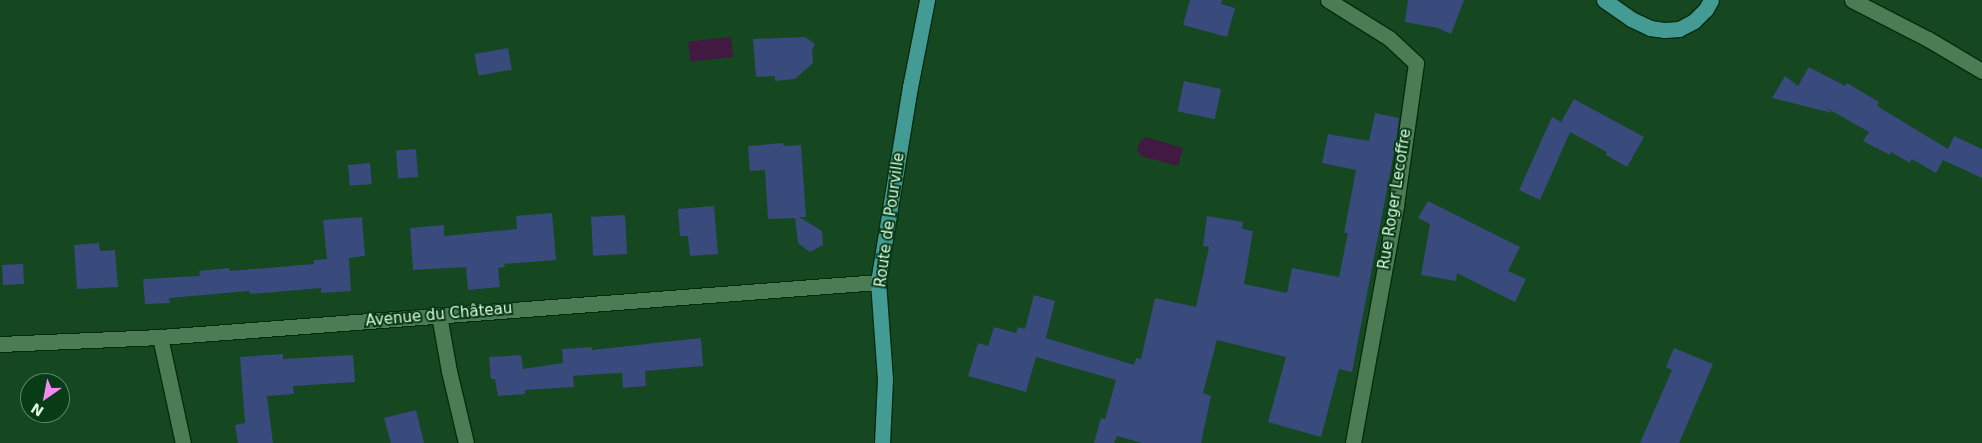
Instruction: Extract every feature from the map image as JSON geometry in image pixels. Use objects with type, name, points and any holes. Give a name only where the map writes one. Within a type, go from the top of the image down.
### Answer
[{"type":"main road","name":"Route de Pourville","points":[[882,443],[885,379],[878,282],[910,87],[927,0]]},
{"type":"main road","points":[[1604,0],[1631,19],[1650,28],[1665,30],[1679,29],[1694,21],[1706,9],[1711,0]]},
{"type":"street","name":"Rue Roger Lecoffre","points":[[1328,0],[1389,38],[1416,63],[1396,206],[1353,443]]},
{"type":"street","points":[[1852,0],[1928,39],[1982,71]]},
{"type":"street","name":"Avenue du Château","points":[[0,344],[160,337],[878,282]]},
{"type":"street","points":[[439,315],[448,371],[466,443]]},
{"type":"street","points":[[160,337],[183,443]]},
{"type":"shaded area","points":[[731,37],[733,57],[690,61],[688,41]]},
{"type":"shaded area","points":[[1146,137],[1183,148],[1178,166],[1141,156],[1137,149],[1141,140]]},
{"type":"building","points":[[1190,0],[1222,0],[1221,4],[1235,8],[1227,37],[1183,25]]},
{"type":"building","points":[[1408,0],[1464,0],[1451,34],[1438,28],[1405,22]]},
{"type":"building","points":[[805,37],[815,44],[812,50],[813,63],[795,79],[775,81],[775,76],[756,77],[753,39]]},
{"type":"building","points":[[508,48],[512,70],[478,76],[475,54]]},
{"type":"building","points":[[1809,67],[1845,86],[1847,83],[1879,102],[1877,106],[1948,149],[1954,136],[1982,149],[1982,178],[1943,160],[1936,173],[1912,159],[1910,163],[1891,152],[1890,155],[1863,141],[1869,132],[1825,107],[1833,113],[1772,98],[1785,76],[1798,86]]},
{"type":"building","points":[[1184,81],[1221,89],[1215,119],[1178,111]]},
{"type":"building","points":[[1574,99],[1644,137],[1627,167],[1606,155],[1607,152],[1570,132],[1540,200],[1519,190],[1552,117],[1561,122]]},
{"type":"building","points":[[1375,113],[1399,118],[1396,142],[1352,372],[1339,369],[1321,437],[1268,422],[1286,357],[1217,340],[1203,393],[1211,396],[1201,443],[1142,443],[1117,436],[1114,443],[1094,443],[1101,418],[1105,419],[1116,380],[1036,357],[1026,392],[968,376],[978,343],[988,346],[994,327],[1016,333],[1018,327],[1025,329],[1034,295],[1055,301],[1046,338],[1134,365],[1136,358],[1141,359],[1155,298],[1196,307],[1209,247],[1203,246],[1207,216],[1243,222],[1242,229],[1253,231],[1244,284],[1287,293],[1292,268],[1339,277],[1348,233],[1344,233],[1356,170],[1322,163],[1328,134],[1369,141]]},
{"type":"building","points":[[783,143],[784,146],[801,145],[806,217],[799,217],[822,231],[823,245],[810,252],[798,243],[795,218],[768,219],[765,170],[750,171],[748,146]]},
{"type":"building","points":[[416,149],[418,177],[398,178],[396,150]]},
{"type":"building","points":[[370,163],[372,184],[350,186],[348,165]]},
{"type":"building","points":[[1428,201],[1520,247],[1508,271],[1526,279],[1515,302],[1457,273],[1456,281],[1421,275],[1430,224],[1418,218]]},
{"type":"building","points":[[714,206],[718,254],[690,256],[688,236],[680,236],[678,209]]},
{"type":"building","points":[[552,213],[556,260],[504,264],[505,267],[498,268],[500,287],[468,290],[466,267],[413,270],[410,228],[444,225],[444,236],[517,229],[516,216]]},
{"type":"building","points":[[625,215],[627,254],[593,256],[591,217]]},
{"type":"building","points":[[362,217],[365,256],[349,258],[351,291],[321,293],[321,288],[250,294],[249,291],[169,298],[170,303],[145,304],[143,279],[200,276],[199,271],[229,268],[230,271],[314,264],[314,260],[327,259],[323,220]]},
{"type":"building","points":[[99,243],[100,251],[115,250],[118,287],[77,289],[74,245]]},
{"type":"building","points":[[23,264],[24,284],[3,285],[2,265]]},
{"type":"building","points":[[701,338],[703,366],[645,371],[646,386],[623,388],[622,373],[600,374],[573,376],[574,387],[525,390],[525,394],[498,396],[495,379],[491,379],[489,357],[521,355],[523,369],[563,363],[562,349],[592,347],[592,350]]},
{"type":"building","points":[[1674,348],[1713,364],[1679,443],[1640,443],[1672,370],[1666,367]]},
{"type":"building","points":[[283,354],[283,359],[353,355],[355,382],[293,386],[294,394],[267,396],[273,443],[238,443],[235,425],[245,423],[240,357]]},
{"type":"building","points":[[416,410],[424,443],[391,443],[384,418]]}]
